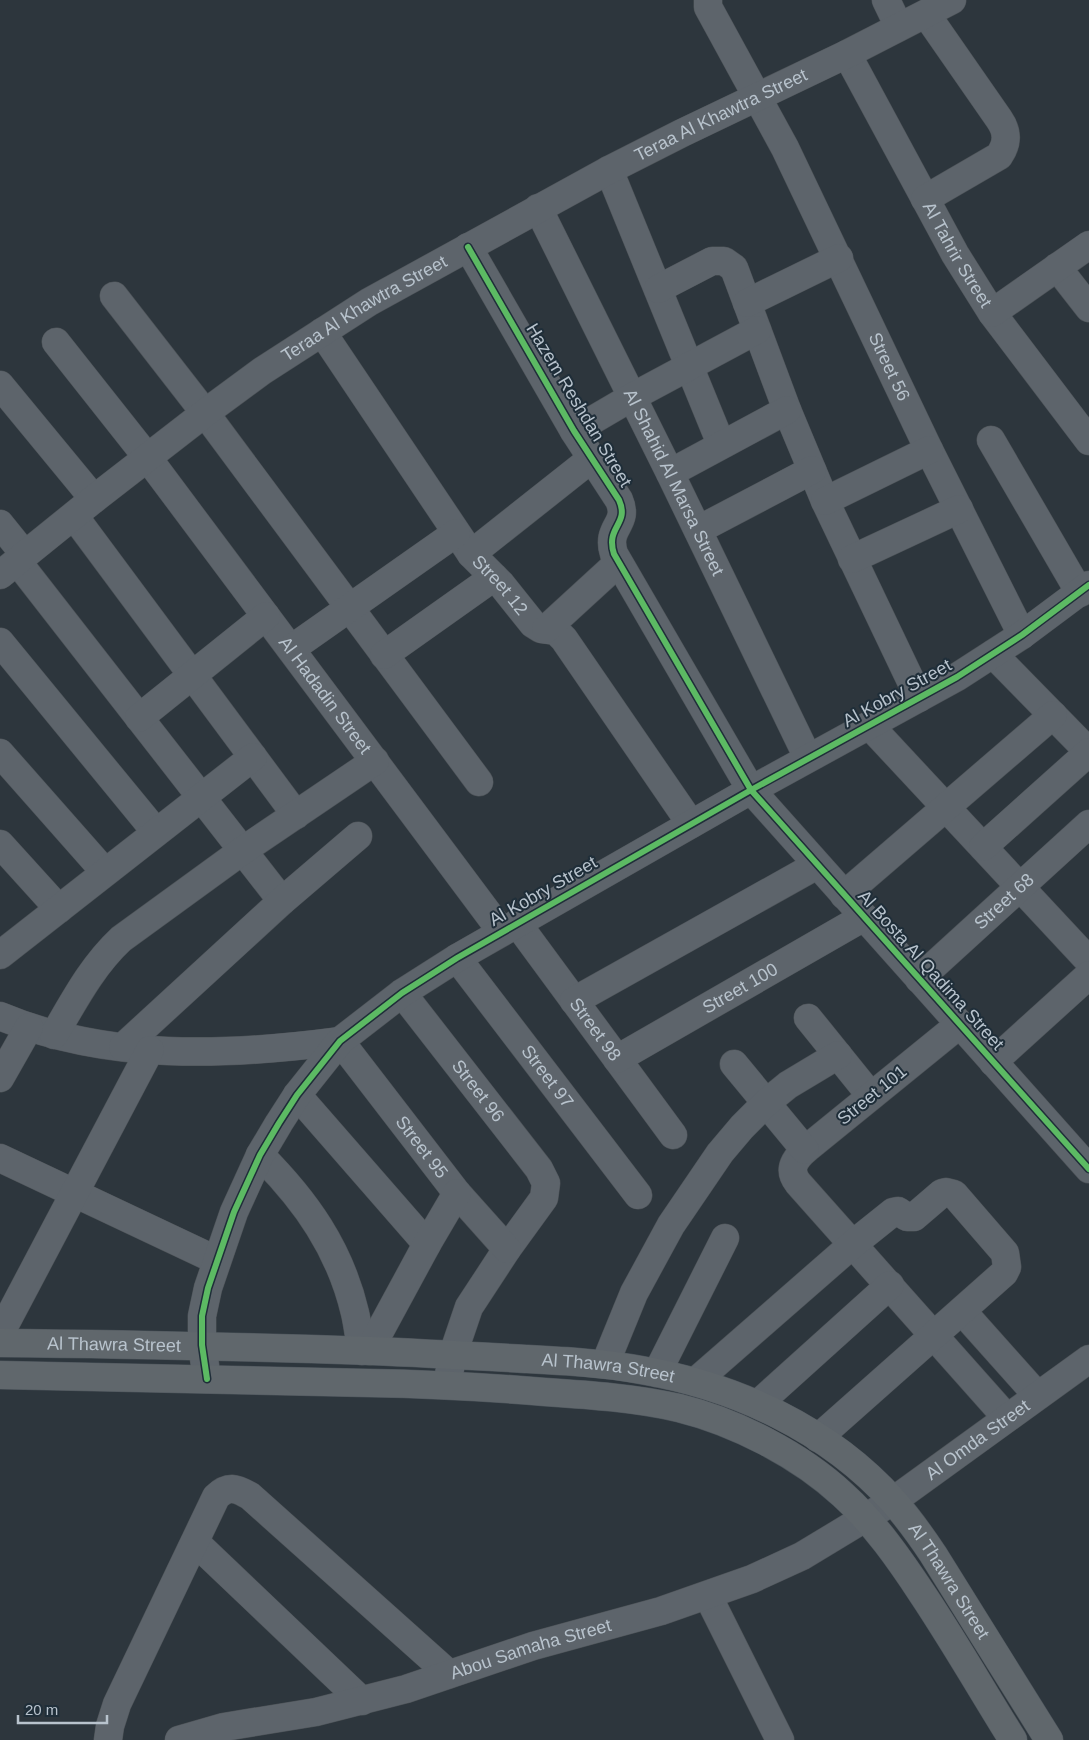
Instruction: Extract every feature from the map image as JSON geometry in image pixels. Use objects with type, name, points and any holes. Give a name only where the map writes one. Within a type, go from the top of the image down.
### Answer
[{"type":"main road","name":"Al Thawra Street","points":[[0,1343],[202,1345],[452,1354],[613,1366],[657,1373],[695,1382],[758,1404],[799,1425],[818,1438],[859,1468],[893,1501],[915,1527],[933,1554],[1049,1740]]},
{"type":"main road","points":[[613,1366],[615,1397]]},
{"type":"main road","name":"Al Thawra Street","points":[[0,1375],[447,1384],[615,1397],[680,1408],[710,1418],[766,1442],[820,1476],[867,1518],[888,1544],[930,1604],[1013,1740]]},
{"type":"street","name":"Street 56","points":[[708,0],[708,7],[785,148],[929,450],[1022,635]]},
{"type":"street","points":[[886,0],[899,27]]},
{"type":"street","name":"Teraa Al Khawtra Street","points":[[14,564],[205,413],[262,371],[369,302],[609,170],[847,54],[952,0]]},
{"type":"street","points":[[925,199],[999,156],[1004,148],[1006,137],[1005,128],[926,14]]},
{"type":"street","name":"Al Tahrir Street","points":[[847,54],[955,254],[992,313],[1089,441]]},
{"type":"street","points":[[609,170],[721,444]]},
{"type":"street","name":"Al Shahid Al Marsa Street","points":[[538,208],[670,472],[808,758]]},
{"type":"street","points":[[992,313],[1089,245]]},
{"type":"street","name":"Hazem Reshdan Street","points":[[468,247],[574,431],[622,506],[622,517],[611,536],[611,546],[618,563],[751,790]]},
{"type":"street","points":[[747,303],[839,258]]},
{"type":"street","points":[[658,289],[712,260],[724,261],[734,268],[787,410],[825,501],[918,698]]},
{"type":"street","points":[[1057,267],[1089,308]]},
{"type":"street","points":[[114,296],[205,413],[479,782]]},
{"type":"street","points":[[574,431],[632,397],[757,330]]},
{"type":"street","name":"Street 12","points":[[322,332],[463,543],[533,624],[537,627],[556,631],[564,639],[692,824]]},
{"type":"street","name":"Al Hadadin Street","points":[[56,342],[147,457],[375,761],[510,928]]},
{"type":"street","points":[[0,385],[84,507],[192,676],[296,814]]},
{"type":"street","points":[[670,472],[787,410]]},
{"type":"street","points":[[991,440],[1084,589]]},
{"type":"street","points":[[825,501],[929,450]]},
{"type":"street","points":[[291,649],[349,608],[463,543],[591,459]]},
{"type":"street","points":[[698,530],[812,470]]},
{"type":"street","points":[[852,559],[959,509]]},
{"type":"street","points":[[0,524],[14,564],[139,718],[282,901]]},
{"type":"street","points":[[546,629],[618,563]]},
{"type":"street","points":[[384,654],[494,577]]},
{"type":"street","name":"Al Kobry Street","points":[[207,1379],[202,1345],[202,1316],[216,1260],[234,1212],[260,1155],[297,1095],[340,1042],[402,993],[457,958],[751,790],[870,726],[993,654],[1084,589]]},
{"type":"street","points":[[139,718],[266,616]]},
{"type":"street","points":[[0,642],[156,832]]},
{"type":"street","points":[[983,847],[1089,752],[993,654]]},
{"type":"street","points":[[844,895],[1053,715]]},
{"type":"street","points":[[870,726],[1089,961]]},
{"type":"street","points":[[0,753],[105,872]]},
{"type":"street","points":[[0,955],[252,757]]},
{"type":"street","points":[[0,1078],[90,975],[109,950],[135,928],[242,851],[375,761]]},
{"type":"street","name":"Al Bosta Al Qadima Street","points":[[751,790],[993,1062],[1086,1160]]},
{"type":"street","name":"Street 68","points":[[919,979],[1089,824]]},
{"type":"street","points":[[124,1047],[282,901],[358,836]]},
{"type":"street","points":[[0,844],[58,909]]},
{"type":"street","points":[[574,1001],[817,865]]},
{"type":"street","name":"Street 100","points":[[617,1059],[864,917]]},
{"type":"street","name":"Street 98","points":[[510,928],[574,1001],[673,1135]]},
{"type":"street","name":"Street 97","points":[[457,958],[638,1195]]},
{"type":"street","points":[[993,1062],[1089,974]]},
{"type":"street","name":"Street 96","points":[[402,993],[539,1170],[546,1183],[546,1190],[540,1205],[506,1249]]},
{"type":"street","points":[[0,1016],[42,1031],[90,1043],[150,1050],[221,1052],[270,1050],[340,1042]]},
{"type":"street","points":[[808,1018],[871,1096]]},
{"type":"street","name":"Street 101","points":[[798,1161],[871,1096],[960,1024]]},
{"type":"street","name":"Street 95","points":[[340,1042],[457,1193],[506,1249]]},
{"type":"street","points":[[0,1334],[8,1297],[74,1193],[150,1050]]},
{"type":"street","points":[[613,1366],[634,1293],[671,1225],[720,1153],[766,1103],[788,1085],[838,1055]]},
{"type":"street","points":[[734,1064],[766,1103],[798,1161],[798,1183],[1008,1418]]},
{"type":"street","points":[[297,1095],[427,1244]]},
{"type":"street","points":[[260,1155],[286,1181],[310,1211],[329,1244],[344,1278],[366,1351]]},
{"type":"street","points":[[0,1158],[216,1260]]},
{"type":"street","points":[[366,1351],[457,1193]]},
{"type":"street","points":[[695,1382],[853,1244],[894,1212],[898,1211],[907,1217],[914,1217],[942,1193],[954,1194],[1001,1247],[1007,1260],[1007,1267],[1004,1273],[818,1438]]},
{"type":"street","points":[[657,1373],[725,1238]]},
{"type":"street","points":[[447,1384],[452,1354],[470,1307],[506,1249]]},
{"type":"street","points":[[758,1404],[890,1285]]},
{"type":"street","points":[[962,1311],[1038,1395]]},
{"type":"street","name":"Al Omda Street","points":[[867,1518],[1089,1359]]},
{"type":"street","points":[[108,1740],[117,1704],[216,1497],[226,1490],[238,1489],[250,1496],[449,1674]]},
{"type":"street","name":"Abou Samaha Street","points":[[180,1740],[226,1734],[279,1719],[362,1701],[406,1689],[533,1646],[661,1611],[708,1596],[752,1579],[802,1556],[867,1518]]},
{"type":"street","points":[[195,1542],[362,1701]]},
{"type":"street","points":[[708,1596],[780,1740]]},
{"type":"cycle path","points":[[468,247],[574,431],[619,500],[622,515],[613,537],[614,554],[751,790],[1089,1169]]},
{"type":"cycle path","points":[[207,1379],[202,1345],[202,1316],[208,1288],[234,1212],[260,1155],[279,1123],[297,1095],[340,1041],[402,993],[457,958],[751,790],[957,677],[1022,635],[1089,585]]}]
